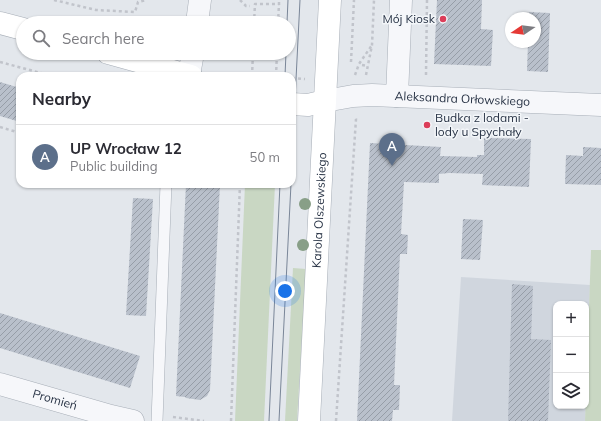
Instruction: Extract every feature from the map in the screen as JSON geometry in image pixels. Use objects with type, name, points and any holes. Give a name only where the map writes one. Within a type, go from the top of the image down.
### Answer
[{"type":"street","points":[[198,16],[200,0]]},
{"type":"street","name":"Karola Olszewskiego","points":[[309,421],[330,0]]},
{"type":"street","points":[[397,96],[401,0]]},
{"type":"street","points":[[0,23],[16,27]]},
{"type":"street","points":[[133,60],[176,72]]},
{"type":"street","points":[[190,72],[191,60]]},
{"type":"street","name":"Aleksandra Orłowskiego","points":[[325,101],[364,95],[601,105]]},
{"type":"street","points":[[296,104],[308,105],[325,101]]},
{"type":"street","name":"Promień","points":[[0,384],[133,421]]},
{"type":"lane","points":[[157,421],[166,188]]},
{"type":"path","points":[[54,0],[96,10],[135,12],[138,2],[147,0]]},
{"type":"path","points":[[240,0],[246,6],[250,6]]},
{"type":"path","points":[[278,16],[279,0]]},
{"type":"path","points":[[351,62],[354,0]]},
{"type":"path","points":[[362,65],[368,66],[372,45],[374,0]]},
{"type":"path","points":[[426,77],[427,0]]},
{"type":"path","points":[[254,16],[255,4],[279,4]]},
{"type":"path","points":[[354,79],[359,64],[372,45]]},
{"type":"path","points":[[252,72],[253,60]]},
{"type":"path","points":[[275,72],[276,60]]},
{"type":"path","points":[[0,62],[37,72]]},
{"type":"path","points":[[336,421],[356,119]]},
{"type":"path","points":[[0,127],[16,132]]},
{"type":"path","points":[[231,421],[240,188]]},
{"type":"path","points":[[170,416],[204,421]]},
{"type":"shaded area","points":[[461,277],[590,285],[589,312],[589,301],[553,301],[553,409],[586,409],[585,421],[452,421]]},
{"type":"green space","points":[[245,188],[275,188],[264,421],[235,421]]},
{"type":"green space","points":[[591,250],[601,250],[601,421],[585,421],[585,409],[589,409],[589,307]]},
{"type":"green space","points":[[293,268],[306,269],[297,421],[285,421]]},
{"type":"building","points":[[437,0],[482,0],[481,29],[493,30],[491,66],[434,64]]},
{"type":"building","points":[[541,13],[550,13],[548,72],[527,71],[528,48],[541,48]]},
{"type":"building","points":[[0,82],[16,87],[16,121],[0,116]]},
{"type":"building","points":[[484,138],[531,139],[529,187],[482,185],[483,174],[439,174],[439,183],[404,182],[401,234],[408,235],[407,254],[400,254],[394,385],[400,385],[399,410],[393,410],[392,421],[357,421],[370,143],[441,147],[440,156],[477,157],[477,155],[484,155]]},
{"type":"building","points":[[583,147],[601,148],[601,185],[565,184],[566,155],[583,156]]},
{"type":"building","points":[[186,188],[220,188],[210,390],[207,396],[200,400],[176,396]]},
{"type":"building","points":[[133,198],[153,199],[146,316],[126,315]]},
{"type":"building","points":[[463,219],[483,220],[480,260],[461,259]]},
{"type":"building","points":[[512,284],[533,286],[531,339],[551,340],[548,421],[508,421]]},
{"type":"building","points":[[0,313],[140,356],[130,388],[0,348]]},
{"type":"tram line","points":[[287,16],[288,0]]},
{"type":"tram line","points":[[296,80],[300,0]]},
{"type":"tram line","points":[[285,72],[286,60]]},
{"type":"tram line","points":[[269,421],[280,188]]},
{"type":"tram line","points":[[279,421],[291,188]]},
{"type":"place","name":"Mój Kiosk","points":[[443,19]]},
{"type":"place","name":"Budka z lodami - lody u Spychały","points":[[427,125]]},
{"type":"place","name":"UP Wrocław 12","points":[[392,166]]}]
